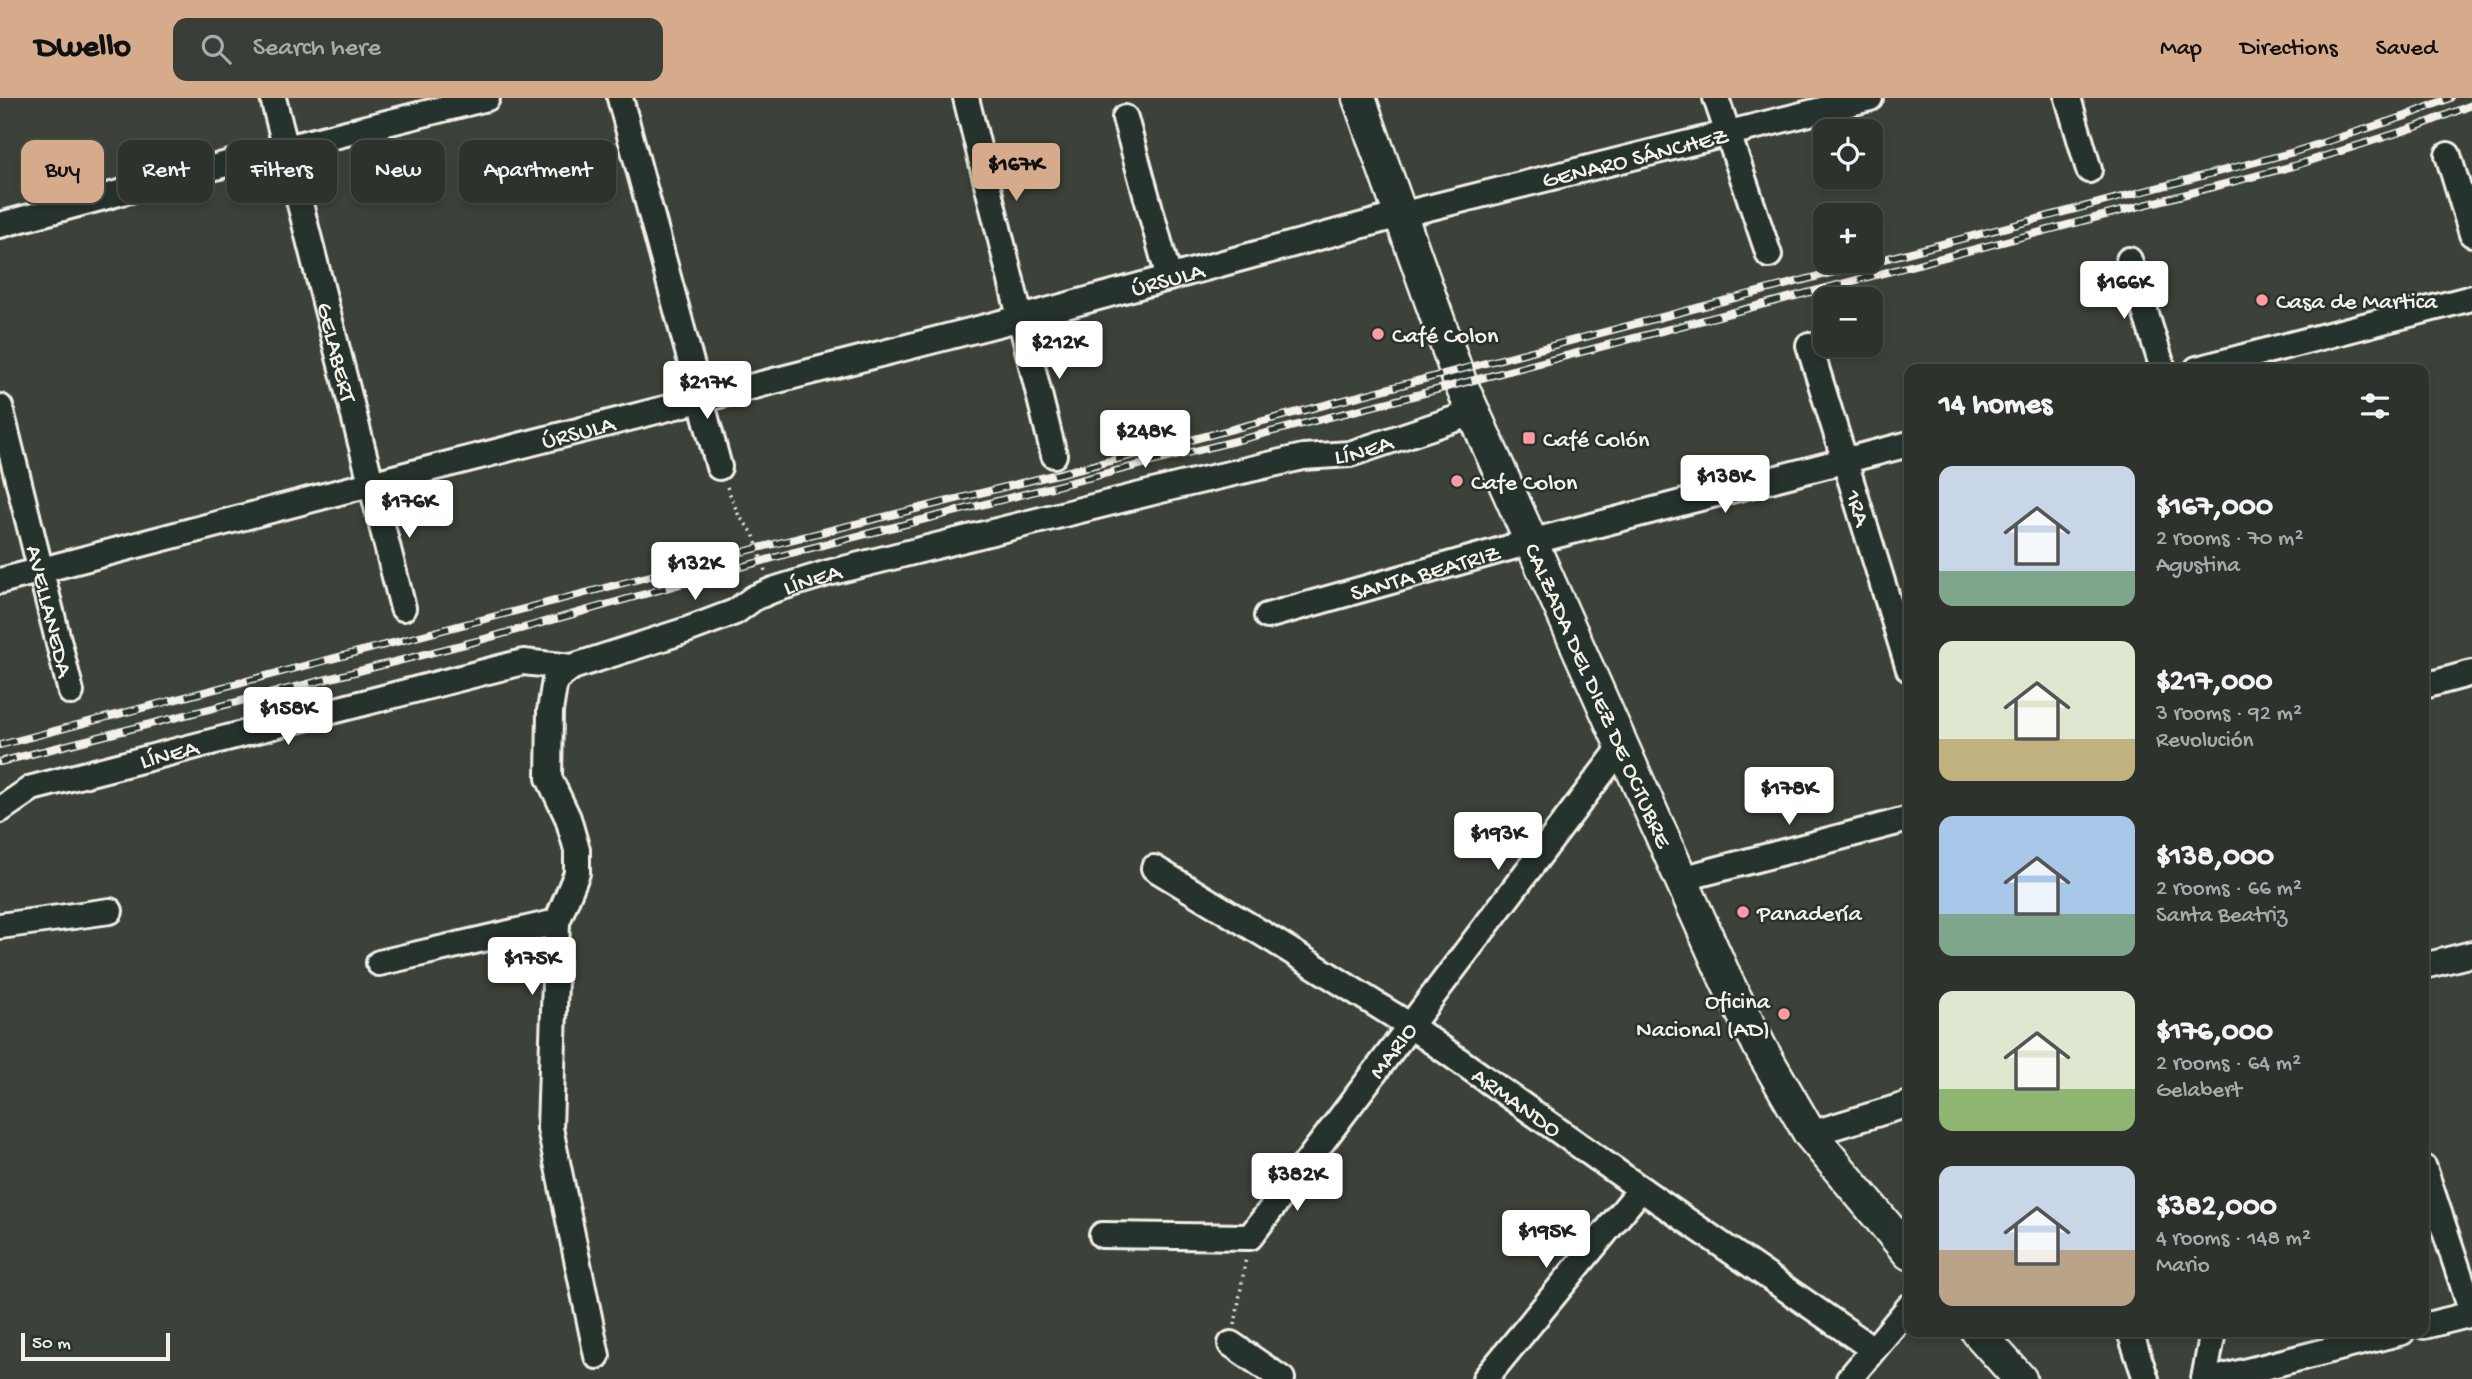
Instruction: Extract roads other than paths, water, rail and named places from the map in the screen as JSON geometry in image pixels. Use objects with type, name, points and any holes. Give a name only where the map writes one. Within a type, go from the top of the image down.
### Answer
[{"type":"main road","name":"CALZADA DEL DIEZ DE OCTUBRE","points":[[1359,98],[1460,382],[1727,982],[1810,1133],[1904,1247]]},
{"type":"main road","points":[[1982,1337],[2020,1379]]},
{"type":"street","name":"GELABERT","points":[[273,98],[284,140]]},
{"type":"street","points":[[321,140],[487,98]]},
{"type":"street","points":[[620,98],[719,467]]},
{"type":"street","points":[[966,98],[1054,455]]},
{"type":"street","points":[[1717,98],[1769,255]]},
{"type":"street","name":"GENARO SÁNCHEZ","points":[[1400,215],[1870,98]]},
{"type":"street","points":[[2068,98],[2089,170]]},
{"type":"street","points":[[1125,118],[1169,278]]},
{"type":"street","points":[[2448,155],[2472,234]]},
{"type":"street","points":[[0,225],[227,165]]},
{"type":"street","name":"GELABERT","points":[[300,203],[403,608]]},
{"type":"street","name":"ÚRSULA","points":[[0,581],[1021,318],[1400,215]]},
{"type":"street","points":[[2129,260],[2161,364]]},
{"type":"street","points":[[2216,364],[2472,298]]},
{"type":"street","name":"1RA","points":[[1809,345],[1904,653]]},
{"type":"street","name":"AVELLANEDA","points":[[0,407],[71,692]]},
{"type":"street","name":"LÍNEA","points":[[0,810],[32,788],[523,662],[572,667],[735,612],[754,598],[773,590],[828,573],[1303,457],[1350,454],[1474,412]]},
{"type":"street","name":"SANTA BEATRIZ","points":[[1267,616],[1530,542],[1904,445]]},
{"type":"street","points":[[572,667],[555,680],[550,711],[549,778],[568,818],[577,850],[577,873],[556,922],[550,1128],[597,1356]]},
{"type":"street","points":[[2429,685],[2472,673]]},
{"type":"street","name":"MARIO","points":[[1102,1235],[1250,1237],[1623,745]]},
{"type":"street","points":[[1681,879],[1904,820]]},
{"type":"street","name":"ARMANDO","points":[[1154,869],[1409,1025],[1873,1349]]},
{"type":"street","points":[[0,926],[110,911]]},
{"type":"street","points":[[379,963],[556,922]]},
{"type":"street","points":[[2429,965],[2472,954]]},
{"type":"street","points":[[1810,1133],[1904,1105]]},
{"type":"street","points":[[2429,1183],[2472,1313],[2429,1325]]},
{"type":"street","points":[[1485,1379],[1641,1189]]},
{"type":"street","points":[[1849,1379],[1904,1313]]},
{"type":"street","points":[[2132,1337],[2146,1379]]},
{"type":"street","points":[[2204,1379],[2212,1337]]},
{"type":"street","points":[[2216,1379],[2382,1337]]},
{"type":"street","points":[[1231,1344],[1282,1379]]},
{"type":"railway","points":[[0,745],[758,548],[1114,460],[2294,152],[2406,116],[2450,98]]},
{"type":"railway","points":[[0,762],[477,641],[791,553],[1405,398],[2297,165],[2416,127],[2472,105]]},
{"type":"place","name":"Casa de Martica","points":[[2262,300]]},
{"type":"place","name":"Café Colon","points":[[1378,334]]},
{"type":"place","name":"Café Colón","points":[[1529,438]]},
{"type":"place","name":"Cafe Colon","points":[[1457,481]]},
{"type":"place","name":"Panadería","points":[[1743,912]]},
{"type":"place","name":"Oficina Nacional (AD)","points":[[1784,1014]]}]
